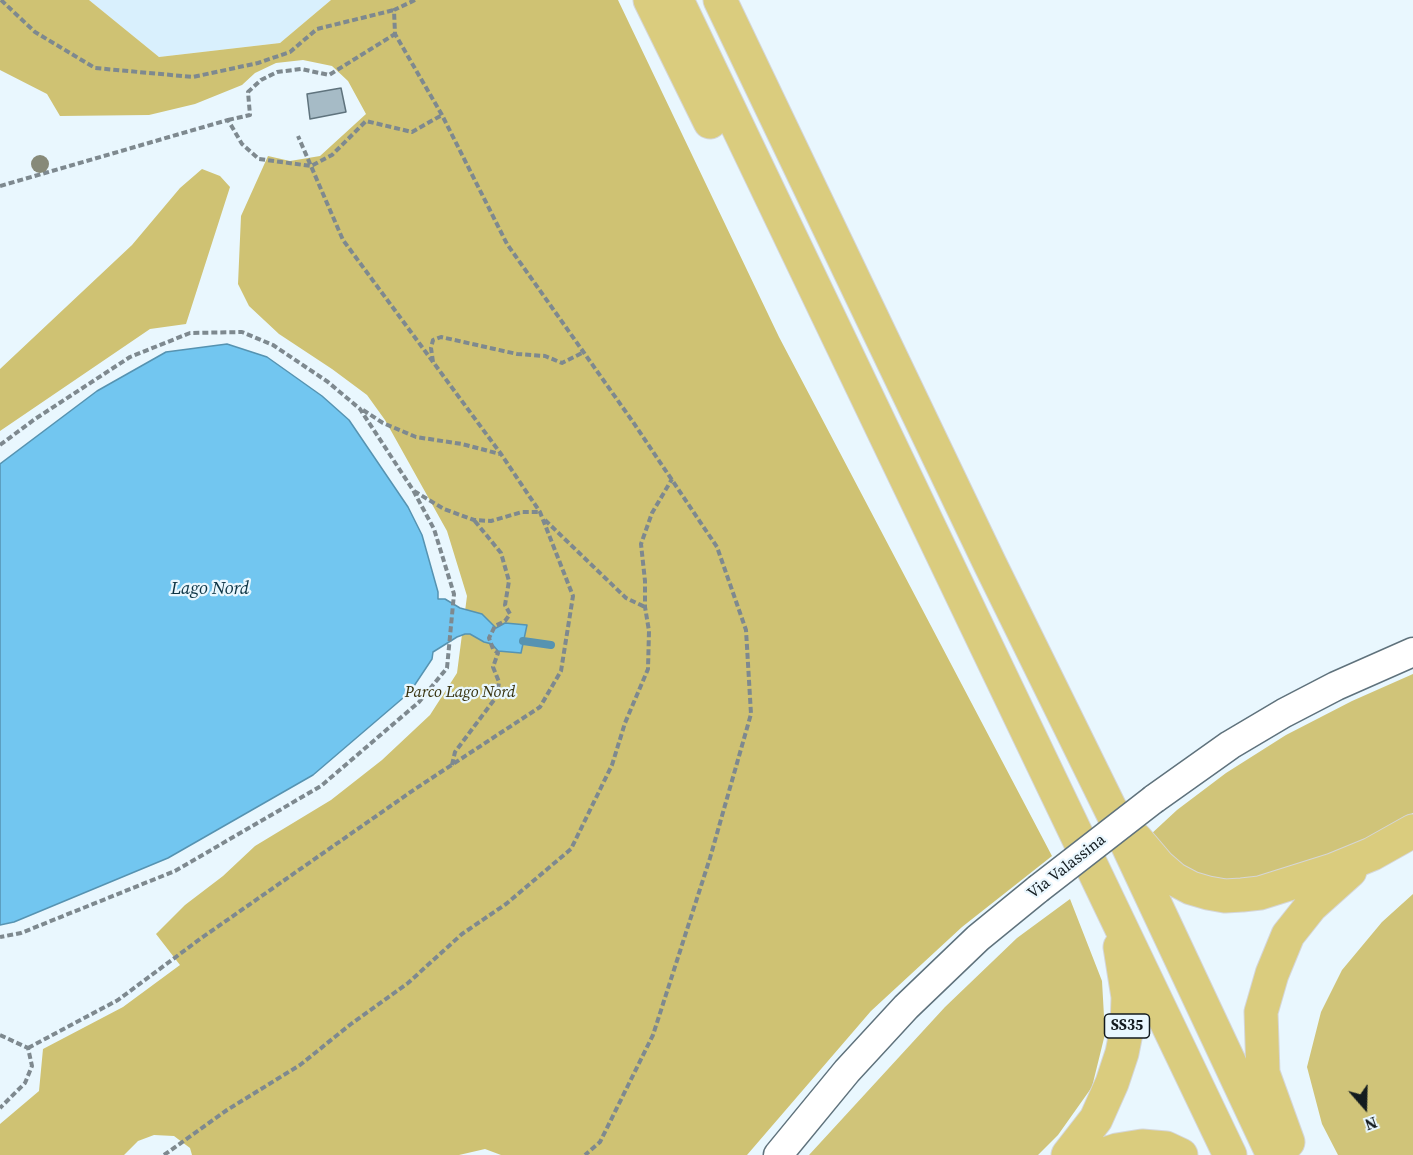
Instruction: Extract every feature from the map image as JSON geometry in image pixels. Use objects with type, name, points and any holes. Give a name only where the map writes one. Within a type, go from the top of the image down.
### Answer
[{"type":"highway","points":[[650,0],[821,349],[831,362],[859,380]]},
{"type":"highway","points":[[677,0],[1230,1155]]},
{"type":"highway","points":[[720,0],[985,554],[1112,812],[1273,1155]]},
{"type":"highway","points":[[1112,812],[1159,866],[1174,879],[1191,888],[1217,894],[1260,893],[1300,882],[1372,854],[1413,831]]},
{"type":"highway","points":[[1292,1155],[1263,1073],[1262,1011],[1272,974],[1288,935],[1311,906],[1372,854]]},
{"type":"highway","name":"SS35","points":[[1068,1155],[1096,1119],[1113,1083],[1127,1028],[1128,997],[1123,958],[1102,885]]},
{"type":"highway","points":[[1102,1155],[1117,1149],[1142,1146],[1166,1148],[1181,1155]]},
{"type":"street","name":"Via Valassina","points":[[778,1155],[847,1071],[906,1007],[978,938],[1038,889],[1154,799],[1230,745],[1336,686],[1413,652]]},
{"type":"path","points":[[1,0],[35,32],[95,68],[193,77],[258,63],[290,52],[317,29],[394,10],[415,0]]},
{"type":"path","points":[[394,10],[395,34],[442,116],[507,244],[717,547],[746,630],[751,714],[710,858],[653,1035],[600,1142],[585,1155]]},
{"type":"path","points":[[0,186],[228,120],[250,116],[248,92],[261,80],[277,72],[301,69],[329,75],[395,34]]},
{"type":"path","points":[[228,120],[242,144],[259,159],[311,166],[332,155],[366,121],[412,132],[442,116]]},
{"type":"path","points":[[28,1048],[118,1000],[200,939],[405,795],[540,707],[561,670],[573,596],[543,518],[501,454],[343,240],[298,136]]},
{"type":"path","points":[[0,445],[35,419],[130,357],[190,333],[242,332],[273,345],[328,382],[360,409],[383,423],[416,437],[462,444],[501,454]]},
{"type":"path","points":[[433,362],[431,348],[433,340],[441,337],[517,354],[545,356],[562,363],[584,352]]},
{"type":"path","points":[[0,937],[21,933],[175,871],[321,786],[419,702],[447,668],[454,594],[434,529],[413,490],[360,409]]},
{"type":"path","points":[[164,1155],[227,1110],[300,1065],[351,1023],[408,983],[462,934],[506,904],[571,849],[612,765],[624,723],[648,669],[649,631],[641,544],[652,513],[672,479]]},
{"type":"path","points":[[413,490],[444,509],[474,520],[491,522],[522,513],[540,512]]},
{"type":"path","points":[[543,518],[626,598],[645,607]]},
{"type":"path","points":[[452,766],[455,752],[497,696],[499,682],[493,667],[498,653],[493,649],[489,638],[495,626],[505,621],[510,614],[505,605],[509,581],[501,553],[474,520]]},
{"type":"path","points":[[0,1035],[28,1048]]},
{"type":"path","points":[[0,1108],[25,1083],[32,1066],[28,1048]]},
{"type":"shaded area","points":[[89,0],[331,0],[280,43],[159,57]]},
{"type":"shaded area","points":[[1413,674],[1413,813],[1368,839],[1293,871],[1232,882],[1182,867],[1150,835],[1177,810],[1226,773],[1286,735],[1352,701]]},
{"type":"shaded area","points":[[1413,894],[1413,1155],[1338,1155],[1322,1124],[1307,1067],[1321,1012],[1342,970],[1382,922]]},
{"type":"shaded area","points":[[1070,899],[1102,981],[1105,1034],[1092,1087],[1058,1135],[1038,1155],[809,1155],[945,1007],[1017,938]]},
{"type":"green space","name":"Parco Lago Nord","points":[[0,0],[89,0],[159,57],[280,43],[331,0],[618,0],[779,337],[1052,856],[962,927],[871,1011],[747,1155],[501,1155],[485,1149],[459,1155],[192,1155],[190,1148],[174,1136],[154,1135],[138,1141],[124,1155],[0,1155],[0,1124],[39,1091],[43,1049],[123,1007],[180,965],[156,934],[185,905],[223,876],[255,846],[331,800],[382,760],[430,715],[457,673],[467,596],[447,531],[385,420],[367,395],[279,334],[249,306],[238,284],[241,216],[268,156],[290,161],[320,156],[366,114],[348,81],[332,66],[303,60],[276,63],[255,73],[242,85],[195,104],[149,115],[60,116],[47,94],[0,70]]},
{"type":"green space","points":[[202,169],[220,176],[230,187],[186,324],[150,329],[0,431],[0,369],[132,245],[180,188]]},
{"type":"water","name":"Lago Nord","points":[[227,344],[267,357],[322,396],[349,420],[408,507],[422,535],[438,599],[445,599],[460,608],[482,614],[496,628],[505,623],[527,625],[521,653],[498,651],[492,644],[470,634],[457,637],[433,652],[432,659],[410,692],[313,775],[168,858],[14,922],[0,925],[0,464],[97,391],[166,352]]},
{"type":"building","points":[[341,88],[346,112],[310,119],[307,94]]},
{"type":"waterway","points":[[523,641],[551,645]]}]
